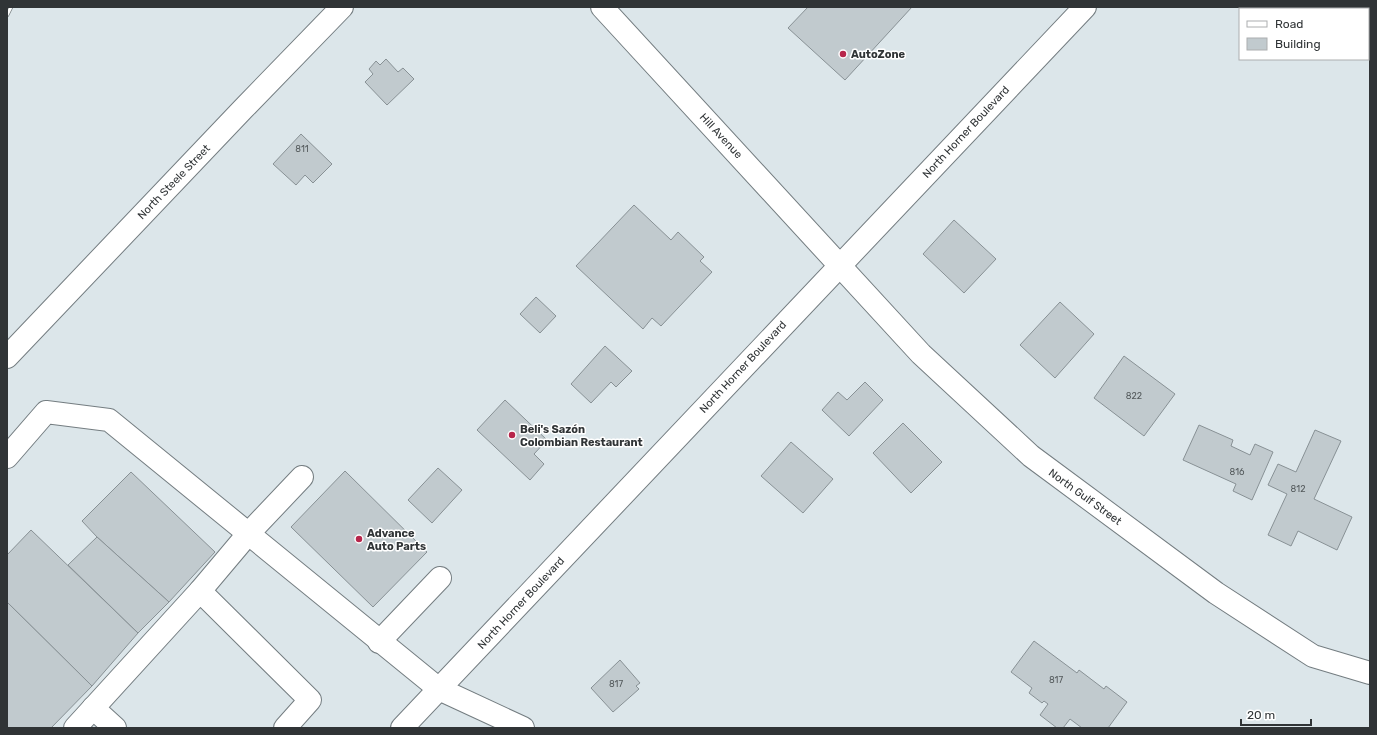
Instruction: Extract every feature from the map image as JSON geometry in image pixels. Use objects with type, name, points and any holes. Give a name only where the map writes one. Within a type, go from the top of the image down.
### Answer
[{"type":"street","name":"North Steele Street","points":[[7,357],[342,7]]},
{"type":"street","name":"Hill Avenue","points":[[602,7],[840,266]]},
{"type":"street","name":"North Horner Boulevard","points":[[402,728],[1085,7]]},
{"type":"street","name":"North Gulf Street","points":[[840,266],[921,354],[1031,456],[1216,593],[1313,656],[1370,673]]},
{"type":"street","points":[[7,458],[46,412],[109,420],[379,642],[439,689],[523,728]]},
{"type":"street","points":[[75,728],[200,591],[248,534],[302,477]]},
{"type":"street","points":[[379,642],[440,578]]},
{"type":"street","points":[[200,591],[310,700],[285,728]]},
{"type":"street","points":[[93,708],[115,728]]},
{"type":"building","name":"AutoZone","points":[[808,7],[912,7],[845,80],[788,28]]},
{"type":"building","points":[[386,59],[398,72],[403,68],[414,79],[387,105],[365,82],[373,74],[369,69],[376,61],[380,65]]},
{"type":"building","points":[[301,134],[332,164],[313,183],[305,175],[296,185],[273,164]]},
{"type":"building","points":[[634,205],[671,240],[678,232],[704,257],[700,261],[712,272],[661,326],[652,318],[643,329],[576,266]]},
{"type":"building","points":[[954,220],[996,259],[964,293],[923,254]]},
{"type":"building","points":[[536,297],[556,316],[540,333],[520,314]]},
{"type":"building","points":[[1060,302],[1094,334],[1055,378],[1020,345]]},
{"type":"building","points":[[605,346],[632,371],[616,387],[611,382],[591,403],[571,384]]},
{"type":"building","points":[[1124,356],[1175,394],[1144,436],[1094,398]]},
{"type":"building","points":[[865,382],[883,400],[849,436],[822,410],[838,392],[847,400]]},
{"type":"building","name":"Beli's Sazón Colombian Restaurant","points":[[505,400],[547,440],[534,454],[544,464],[530,480],[477,430]]},
{"type":"building","points":[[903,423],[942,462],[911,493],[873,453]]},
{"type":"building","points":[[1199,425],[1233,440],[1231,446],[1250,455],[1255,444],[1273,452],[1252,500],[1233,491],[1236,484],[1183,460]]},
{"type":"building","points":[[1315,430],[1341,441],[1314,499],[1352,517],[1337,550],[1298,531],[1291,546],[1268,535],[1287,494],[1268,485],[1278,464],[1296,472]]},
{"type":"building","points":[[791,442],[833,479],[803,513],[761,476]]},
{"type":"building","points":[[438,468],[462,490],[432,523],[408,500]]},
{"type":"building","name":"Advance Auto Parts","points":[[345,471],[427,552],[373,607],[291,527]]},
{"type":"building","points":[[131,472],[215,552],[169,602],[97,537],[82,521]]},
{"type":"building","points":[[31,530],[138,633],[92,686],[7,602],[7,555]]},
{"type":"building","points":[[97,537],[169,602],[138,633],[68,565]]},
{"type":"building","points":[[7,602],[92,686],[51,728],[7,728]]},
{"type":"building","points":[[1034,641],[1077,673],[1079,670],[1104,689],[1106,686],[1127,702],[1108,728],[1082,728],[1070,719],[1063,728],[1057,728],[1040,715],[1048,704],[1044,701],[1042,703],[1029,693],[1032,688],[1011,672]]},
{"type":"building","points":[[620,660],[640,683],[636,686],[639,689],[613,712],[591,688]]},
{"type":"railway","points":[[7,15],[11,7]]},
{"type":"place","name":"AutoZone","points":[[843,54]]},
{"type":"place","name":"Beli's Sazón Colombian Restaurant","points":[[512,435]]},
{"type":"place","name":"Advance Auto Parts","points":[[359,539]]}]
